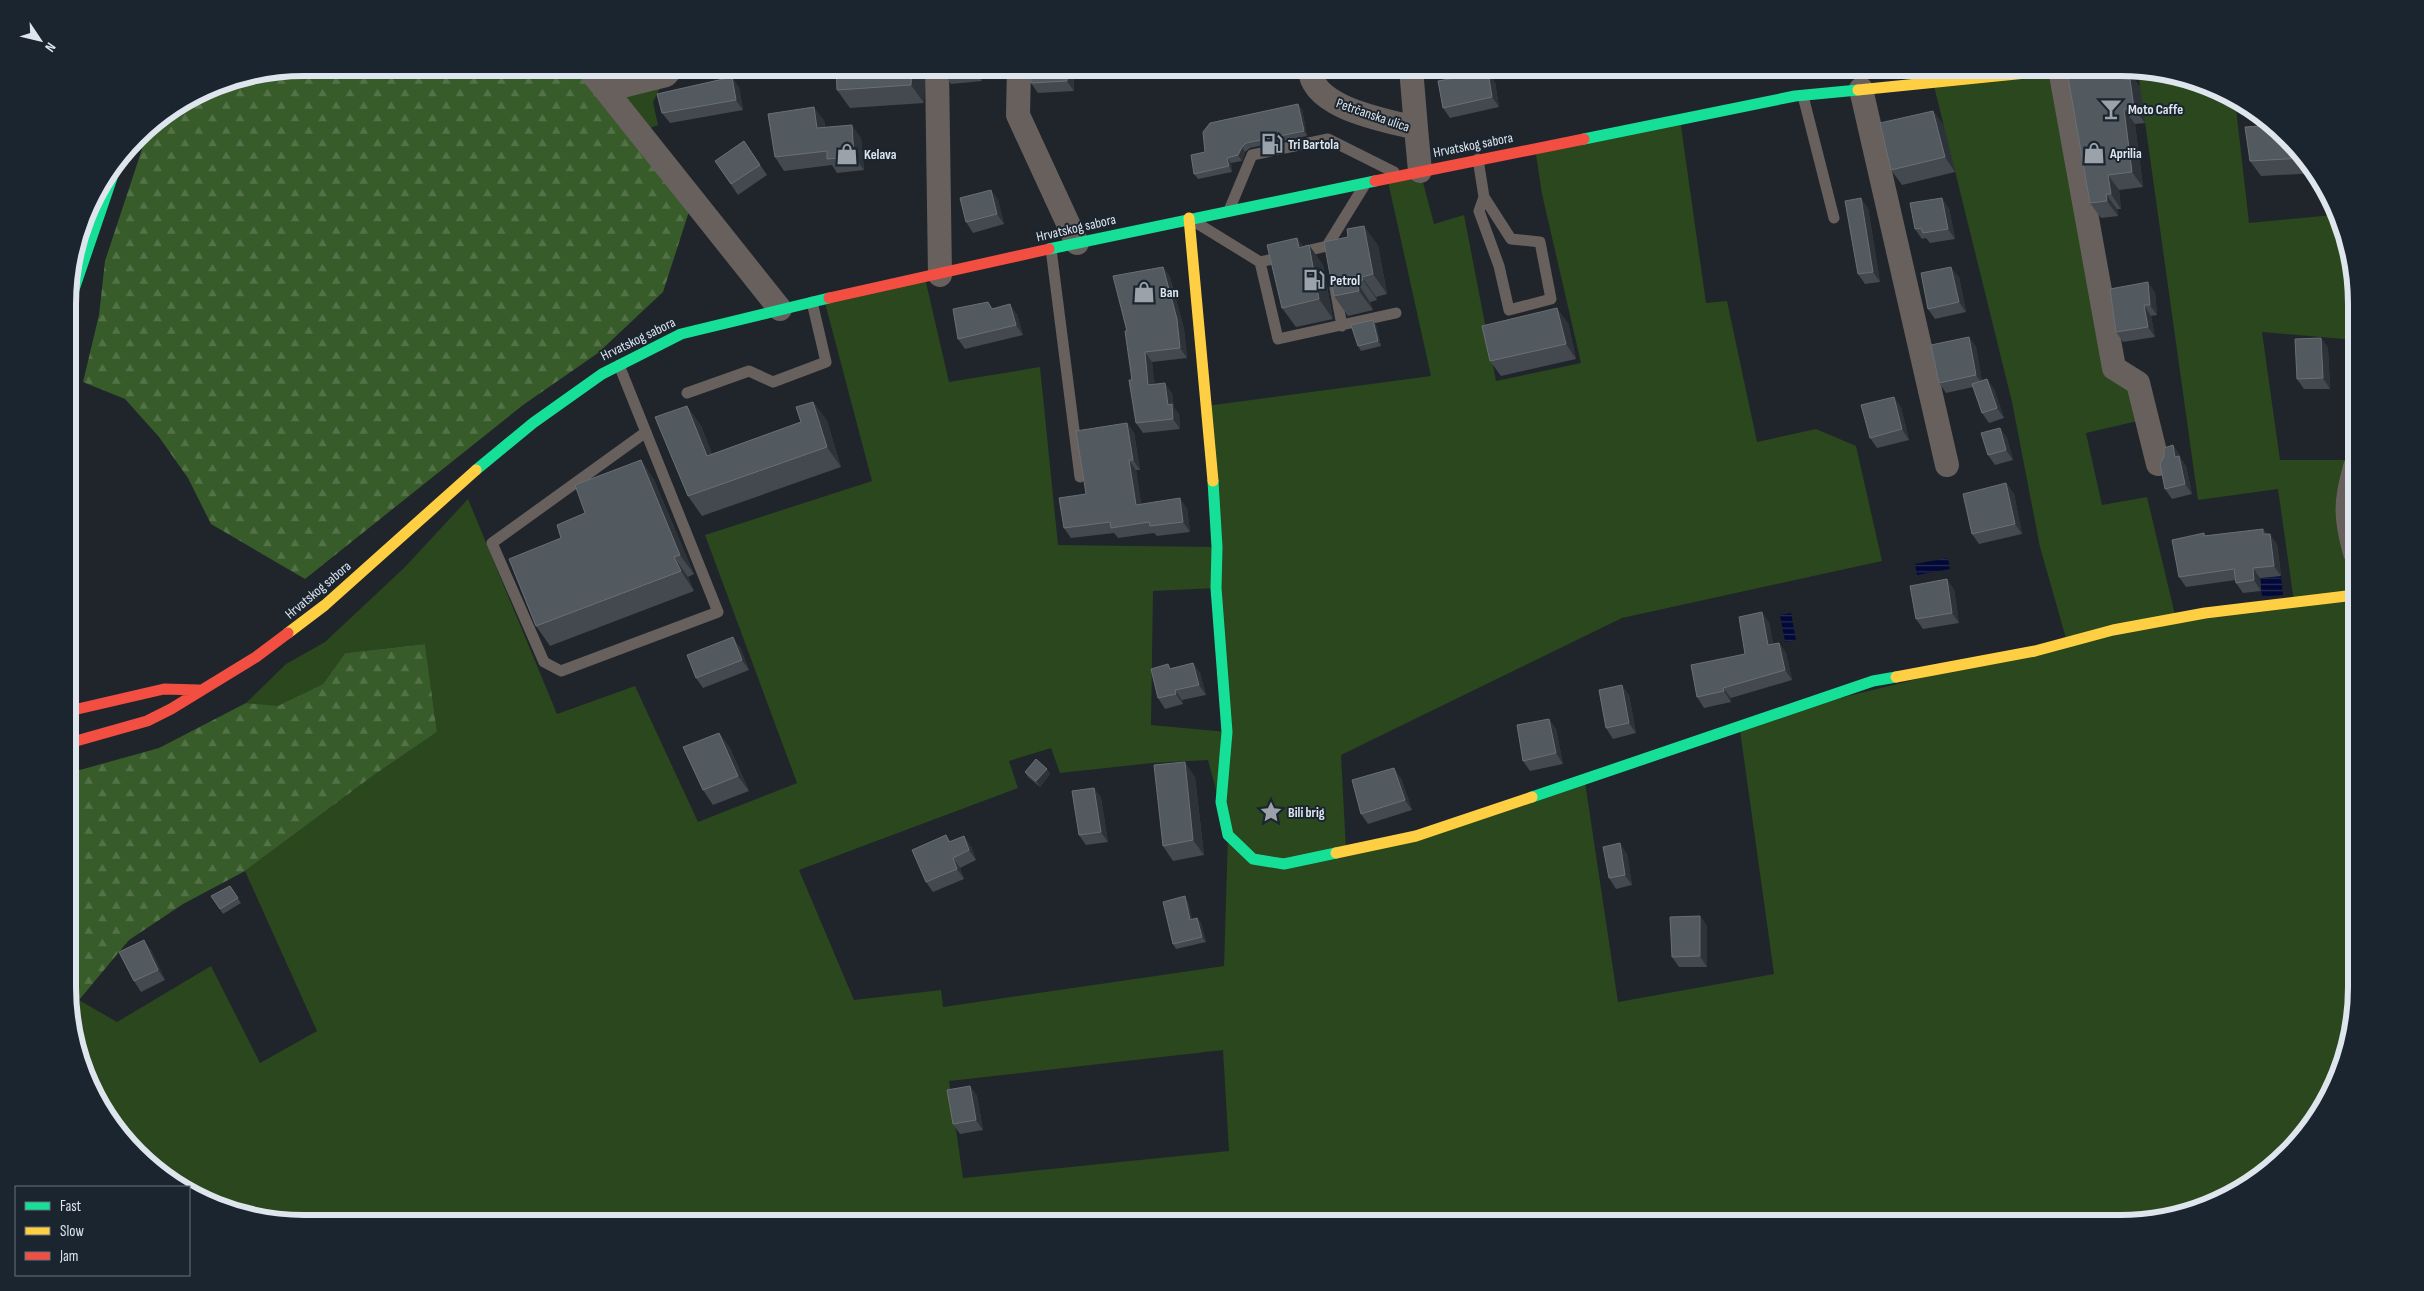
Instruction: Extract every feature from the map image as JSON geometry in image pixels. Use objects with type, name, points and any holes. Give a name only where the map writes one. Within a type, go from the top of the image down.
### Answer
[{"type":"main road","name":"Hrvatskog sabora","points":[[76,741],[147,721],[172,709],[199,690],[228,675],[289,634],[332,599],[490,457],[602,374],[681,334],[780,309],[940,275],[1189,218],[1478,159],[1803,95],[1989,76]]},
{"type":"main road","points":[[78,278],[109,187]]},
{"type":"main road","points":[[1189,218],[1211,446],[1217,547],[1216,588],[1227,732],[1221,802],[1228,835],[1254,859],[1284,864],[1416,836],[1874,680],[2035,651],[2113,630],[2205,614],[2348,596]]},
{"type":"main road","name":"Hrvatskog sabora","points":[[76,709],[164,689],[199,690]]},
{"type":"street","points":[[595,76],[780,309]]},
{"type":"street","points":[[606,90],[662,76]]},
{"type":"street","points":[[937,76],[940,275]]},
{"type":"street","points":[[1019,76],[1018,115],[1077,243]]},
{"type":"street","name":"Petrčanska ulica","points":[[1312,76],[1324,97],[1356,112],[1416,128],[1410,173]]},
{"type":"street","points":[[1411,76],[1416,128]]},
{"type":"street","points":[[2068,76],[2114,368],[2138,383],[2158,464]]},
{"type":"street","points":[[1861,89],[1947,465]]},
{"type":"street","points":[[2348,492],[2348,528]]},
{"type":"lane","points":[[1803,95],[1834,218]]},
{"type":"lane","points":[[1230,210],[1252,155],[1318,141],[1328,139],[1410,173]]},
{"type":"lane","points":[[1478,159],[1484,196],[1511,239],[1540,242],[1551,299],[1509,310],[1499,266],[1479,211],[1484,196]]},
{"type":"lane","points":[[1189,218],[1260,262],[1328,250],[1366,182]]},
{"type":"lane","points":[[1052,249],[1080,477]]},
{"type":"lane","points":[[1260,262],[1278,339],[1396,313]]},
{"type":"lane","points":[[1332,272],[1342,326]]},
{"type":"lane","points":[[688,393],[750,371],[773,382],[826,362],[812,302]]},
{"type":"lane","points":[[619,365],[646,432],[718,612],[561,671],[544,662],[492,544],[646,432]]},
{"type":"green space","points":[[304,76],[594,76],[693,199],[663,292],[598,353],[523,405],[305,579],[211,524],[188,478],[159,437],[125,399],[83,382],[99,315],[105,261],[144,142],[165,123],[203,100],[231,88],[274,78]]},
{"type":"green space","points":[[594,76],[666,76],[653,102],[658,125],[639,132]]},
{"type":"green space","points":[[1992,76],[2061,76],[2110,373],[2134,383],[2142,420],[2086,433],[2102,505],[2147,497],[2176,619],[2294,602],[2278,489],[2198,500],[2139,77],[2193,88],[2236,108],[2249,223],[2329,215],[2340,245],[2346,274],[2348,339],[2262,332],[2280,460],[2348,460],[2348,987],[2346,1017],[2336,1060],[2324,1088],[2301,1126],[2259,1168],[2221,1191],[2193,1203],[2150,1213],[2120,1215],[304,1215],[274,1213],[231,1203],[203,1191],[165,1168],[123,1126],[100,1088],[88,1060],[78,1017],[77,1005],[79,1000],[117,1022],[211,966],[260,1063],[317,1031],[245,871],[374,775],[437,732],[425,644],[345,653],[323,684],[278,707],[246,703],[286,664],[325,642],[405,567],[468,499],[557,714],[635,686],[698,822],[797,783],[705,535],[872,481],[824,299],[925,278],[949,382],[1040,367],[1058,545],[1217,547],[1206,406],[1431,376],[1387,177],[1420,171],[1434,224],[1464,215],[1496,381],[1581,363],[1542,194],[1535,148],[1680,119],[1706,303],[1727,301],[1757,442],[1816,429],[1856,446],[1882,561],[1622,618],[1341,755],[1346,850],[1585,782],[1618,1002],[1774,974],[1739,723],[2067,642],[2040,547],[2012,402],[1933,82]],"holes":[[[1216,588],[1227,732],[1151,725],[1153,591]],[[1051,748],[1060,773],[1152,763],[1208,760],[1228,835],[1224,966],[943,1007],[941,990],[854,1000],[799,870],[1018,788],[1009,761]],[[1223,1050],[1229,1151],[963,1178],[949,1081]]]},
{"type":"green space","points":[[425,644],[437,732],[374,775],[245,871],[183,904],[129,940],[79,1000],[77,1005],[76,771],[159,748],[246,703],[278,706],[323,684],[345,653]]},
{"type":"shaded area","points":[[1948,558],[1950,569],[1917,575],[1915,564]]},
{"type":"shaded area","points":[[2281,576],[2283,595],[2262,597],[2260,578]]},
{"type":"shaded area","points":[[1791,613],[1796,640],[1785,642],[1780,615]]},
{"type":"building","points":[[836,76],[912,76],[911,85],[837,90]]},
{"type":"building","points":[[1031,76],[1067,76],[1067,81],[1031,83]]},
{"type":"building","points":[[1466,76],[1489,76],[1492,97],[1443,108],[1438,81]]},
{"type":"building","points":[[732,77],[736,100],[662,113],[657,94]]},
{"type":"building","points":[[2068,77],[2130,77],[2134,108],[2124,109],[2132,172],[2108,175],[2111,194],[2106,194],[2107,201],[2090,203]]},
{"type":"building","points":[[1298,104],[1304,131],[1246,143],[1238,155],[1227,158],[1229,166],[1194,174],[1191,155],[1205,152],[1203,132],[1210,123]]},
{"type":"building","points":[[814,107],[817,128],[852,125],[854,157],[827,159],[827,151],[775,157],[768,114]]},
{"type":"building","points":[[1933,111],[1945,157],[1891,170],[1880,123]]},
{"type":"building","points":[[2262,126],[2295,158],[2250,161],[2245,127]]},
{"type":"building","points":[[744,141],[760,165],[731,184],[715,161]]},
{"type":"building","points":[[991,190],[997,214],[966,222],[960,198]]},
{"type":"building","points":[[1861,198],[1873,272],[1858,274],[1845,201]]},
{"type":"building","points":[[1942,198],[1948,229],[1923,233],[1921,228],[1915,229],[1910,203]]},
{"type":"building","points":[[1364,226],[1373,274],[1362,277],[1363,280],[1357,282],[1359,291],[1334,296],[1324,242],[1348,237],[1347,229]]},
{"type":"building","points":[[1297,238],[1299,248],[1309,245],[1319,299],[1282,308],[1267,245]]},
{"type":"building","points":[[1163,267],[1177,319],[1180,348],[1145,352],[1148,385],[1165,383],[1168,405],[1172,404],[1173,419],[1136,423],[1129,380],[1132,380],[1125,331],[1127,331],[1113,276]]},
{"type":"building","points":[[1951,267],[1959,302],[1928,309],[1921,273]]},
{"type":"building","points":[[2148,282],[2150,305],[2144,305],[2148,327],[2116,332],[2110,289]]},
{"type":"building","points":[[988,302],[992,309],[1010,304],[1016,325],[958,339],[953,309]]},
{"type":"building","points":[[1557,308],[1566,344],[1490,361],[1482,326]]},
{"type":"building","points":[[1373,320],[1378,341],[1358,346],[1351,325]]},
{"type":"building","points":[[1969,337],[1976,375],[1939,383],[1931,345]]},
{"type":"building","points":[[2321,338],[2323,378],[2297,379],[2295,339]]},
{"type":"building","points":[[1987,379],[1997,408],[1982,413],[1972,384]]},
{"type":"building","points":[[1894,397],[1902,429],[1870,438],[1861,405]]},
{"type":"building","points":[[813,402],[827,447],[688,496],[655,417],[687,406],[707,456],[801,422],[796,407]]},
{"type":"building","points":[[1127,423],[1133,460],[1129,460],[1136,505],[1180,498],[1183,522],[1150,526],[1149,522],[1111,528],[1110,522],[1064,528],[1059,498],[1086,494],[1076,431]]},
{"type":"building","points":[[2000,428],[2006,450],[1988,455],[1981,433]]},
{"type":"building","points":[[2173,445],[2175,457],[2179,456],[2185,484],[2165,489],[2160,464],[2164,457],[2164,448]]},
{"type":"building","points":[[641,460],[680,555],[674,557],[681,571],[536,626],[509,559],[561,538],[557,525],[585,513],[575,485]]},
{"type":"building","points":[[2006,483],[2015,524],[1972,534],[1963,494]]},
{"type":"building","points":[[2263,529],[2263,534],[2270,534],[2274,566],[2253,568],[2254,580],[2236,583],[2234,569],[2179,577],[2172,540],[2204,533],[2204,536]]},
{"type":"building","points":[[1947,579],[1952,613],[1916,619],[1910,586]]},
{"type":"building","points":[[1762,612],[1768,645],[1779,643],[1785,670],[1723,688],[1724,691],[1697,697],[1691,665],[1745,654],[1739,617]]},
{"type":"building","points":[[733,637],[742,660],[696,678],[687,655]]},
{"type":"building","points":[[1193,663],[1199,685],[1175,690],[1176,694],[1158,698],[1151,669],[1168,664],[1170,669]]},
{"type":"building","points":[[1622,685],[1629,723],[1606,728],[1599,690]]},
{"type":"building","points":[[1549,719],[1556,753],[1523,761],[1517,725]]},
{"type":"building","points":[[719,733],[738,776],[703,790],[683,747]]},
{"type":"building","points":[[1036,759],[1047,769],[1036,781],[1025,772]]},
{"type":"building","points":[[1185,762],[1193,840],[1163,846],[1154,765]]},
{"type":"building","points":[[1394,768],[1405,800],[1361,814],[1352,780]]},
{"type":"building","points":[[1094,788],[1101,832],[1079,835],[1072,791]]},
{"type":"building","points":[[946,835],[949,842],[964,836],[969,850],[953,858],[957,869],[926,882],[912,850]]},
{"type":"building","points":[[1620,843],[1625,875],[1609,878],[1603,847]]},
{"type":"building","points":[[230,886],[238,898],[220,909],[211,896]]},
{"type":"building","points":[[1185,896],[1190,920],[1197,918],[1202,937],[1173,944],[1163,902]]},
{"type":"building","points":[[1700,916],[1700,956],[1672,957],[1670,917]]},
{"type":"building","points":[[144,940],[158,970],[134,981],[119,952]]},
{"type":"building","points":[[970,1086],[976,1120],[953,1124],[947,1090]]},
{"type":"traffic: fast","points":[[1584,139],[1795,96],[1858,90]]},
{"type":"traffic: fast","points":[[1049,249],[1375,181]]},
{"type":"traffic: fast","points":[[78,279],[109,187]]},
{"type":"traffic: fast","points":[[476,470],[533,423],[602,374],[681,334],[829,298]]},
{"type":"traffic: fast","points":[[1213,481],[1217,547],[1216,588],[1227,732],[1221,802],[1228,835],[1253,859],[1284,864],[1336,853]]},
{"type":"traffic: fast","points":[[1532,797],[1873,681],[1896,677]]},
{"type":"traffic: slow","points":[[1858,90],[1996,76]]},
{"type":"traffic: slow","points":[[1189,218],[1213,481]]},
{"type":"traffic: slow","points":[[288,633],[325,605],[476,470]]},
{"type":"traffic: slow","points":[[1896,677],[2035,651],[2113,630],[2205,613],[2348,596]]},
{"type":"traffic: slow","points":[[1336,853],[1416,836],[1532,797]]},
{"type":"traffic: jam","points":[[1375,181],[1584,139]]},
{"type":"traffic: jam","points":[[829,298],[1049,249]]},
{"type":"traffic: jam","points":[[76,741],[147,721],[171,709],[256,657],[288,633]]},
{"type":"traffic: jam","points":[[76,709],[164,689],[199,690]]},
{"type":"place","name":"Moto Caffe","points":[[2111,109]]},
{"type":"place","name":"Tri Bartola","points":[[1272,144]]},
{"type":"place","name":"Aprilia","points":[[2094,153]]},
{"type":"place","name":"Kelava","points":[[847,154]]},
{"type":"place","name":"Petrol","points":[[1314,280]]},
{"type":"place","name":"Ban","points":[[1144,292]]},
{"type":"place","name":"Bili brig","points":[[1271,812]]}]
